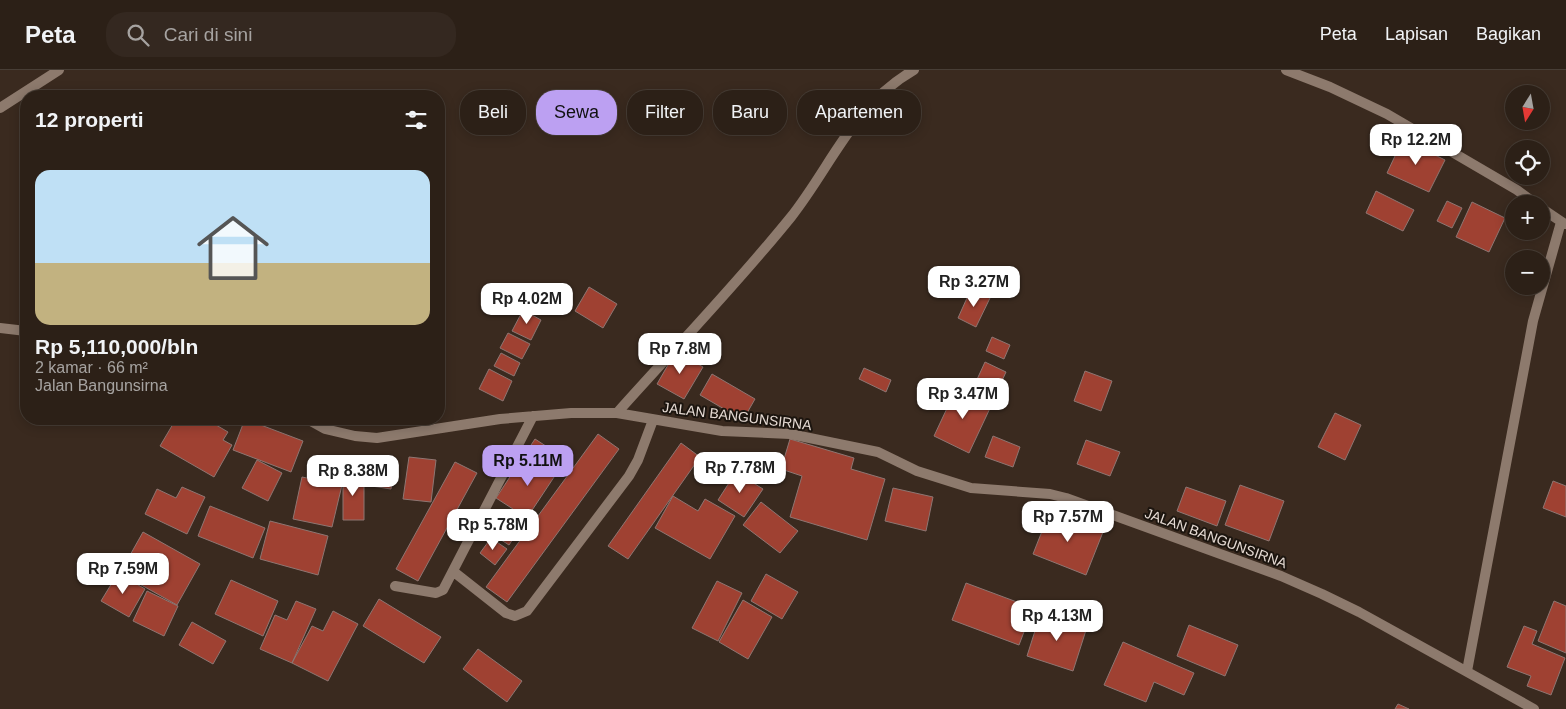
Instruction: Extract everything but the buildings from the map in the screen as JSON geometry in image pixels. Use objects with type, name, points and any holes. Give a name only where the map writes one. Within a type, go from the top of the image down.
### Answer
[{"type":"street","points":[[22,90],[41,74],[59,70]]},
{"type":"street","points":[[616,414],[792,216],[857,119],[877,97],[914,70]]},
{"type":"street","points":[[1286,70],[1330,87],[1387,114],[1524,195]]},
{"type":"street","points":[[0,108],[20,91]]},
{"type":"street","points":[[1467,671],[1533,321],[1563,223],[1550,214]]},
{"type":"street","points":[[0,328],[20,330]]},
{"type":"street","name":"JALAN BANGUNSIRNA","points":[[318,425],[325,429],[354,436],[377,438],[474,422],[533,416],[570,413],[616,414],[722,431],[790,434],[878,452],[917,471],[971,488],[1050,494],[1066,498],[1281,576],[1322,594],[1534,709]]},
{"type":"street","points":[[395,586],[440,592],[443,590],[454,572],[533,416]]},
{"type":"street","points":[[454,572],[506,613],[516,616],[527,611],[629,476],[638,460],[653,420]]}]
